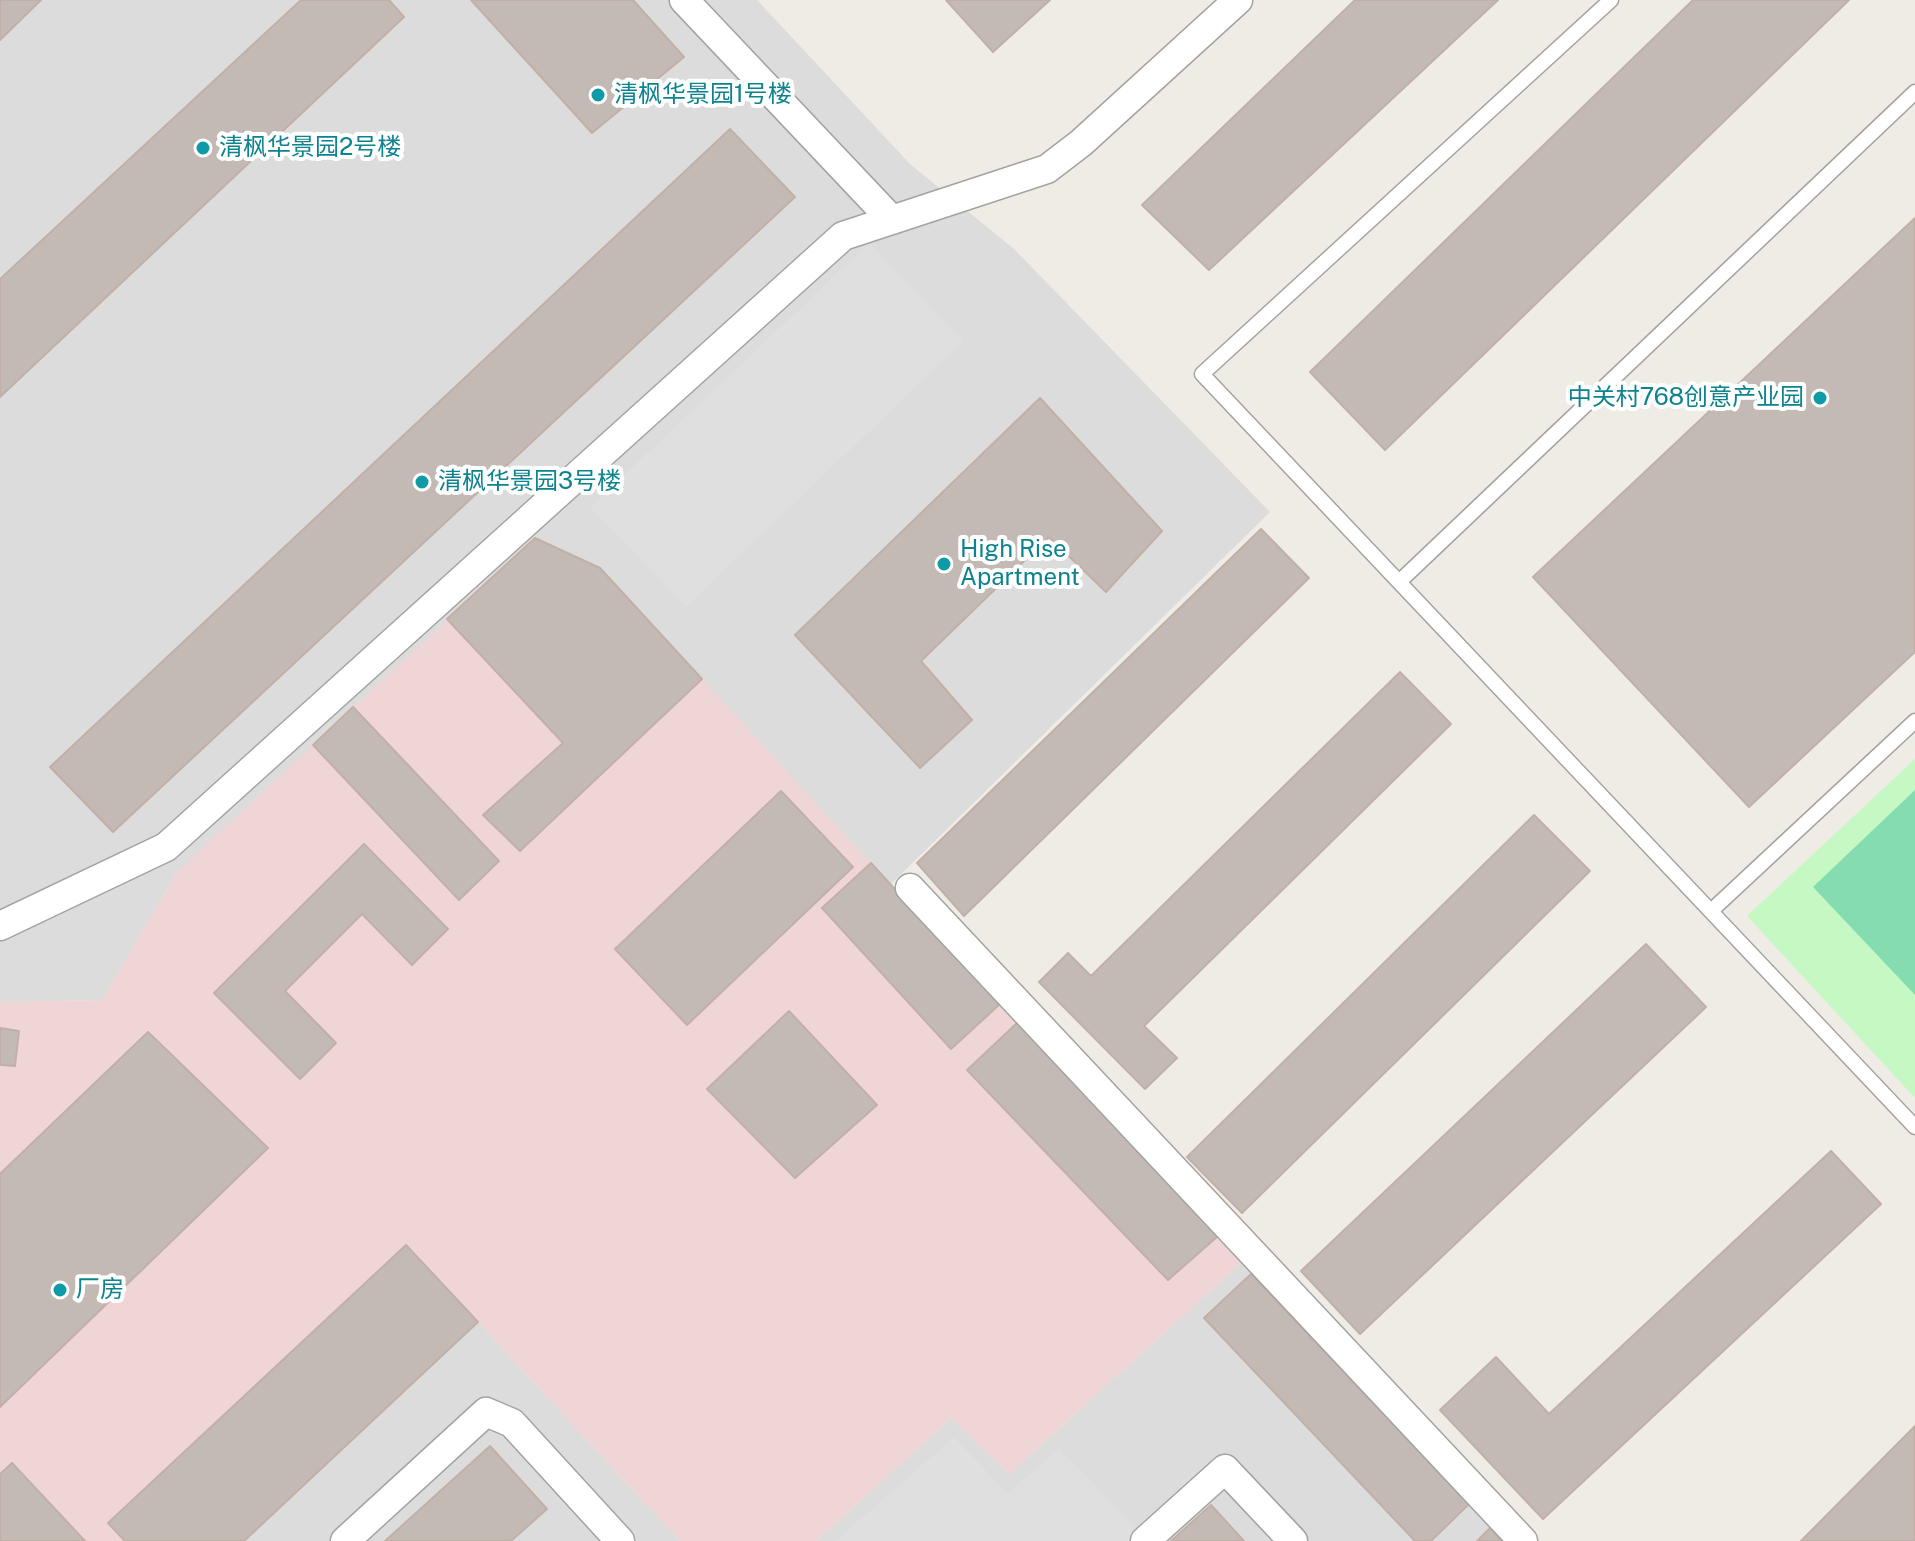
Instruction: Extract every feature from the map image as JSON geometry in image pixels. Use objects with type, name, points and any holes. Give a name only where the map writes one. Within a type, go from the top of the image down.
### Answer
[{"type":"street","points":[[684,0],[892,220]]},
{"type":"street","points":[[0,926],[166,847],[843,236],[1047,169],[1081,143],[1238,0]]},
{"type":"street","points":[[910,888],[1523,1541]]},
{"type":"street","points":[[345,1541],[486,1412],[512,1423],[620,1541]]},
{"type":"street","points":[[1145,1541],[1225,1469],[1293,1541]]},
{"type":"lane","points":[[1611,0],[1202,374],[1915,1127]]},
{"type":"lane","points":[[1399,582],[1915,92]]},
{"type":"lane","points":[[1711,911],[1915,721]]},
{"type":"shaded area","points":[[0,0],[757,0],[910,164],[1014,249],[1270,512],[890,885],[600,568],[177,872],[102,1000],[0,1002]]},
{"type":"shaded area","points":[[869,243],[964,341],[686,607],[590,507]]},
{"type":"shaded area","points":[[535,538],[600,568],[1000,1004],[1242,1262],[1009,1474],[951,1418],[816,1541],[680,1541],[478,1322],[244,1541],[0,1541],[0,1002],[102,1000],[177,872]]},
{"type":"shaded area","points":[[1242,1262],[1502,1541],[816,1541],[951,1418],[1009,1474]]},
{"type":"shaded area","points":[[478,1322],[680,1541],[244,1541]]},
{"type":"shaded area","points":[[954,1437],[1008,1493],[1059,1448],[1147,1539],[835,1541]]},
{"type":"green space","points":[[1915,759],[1915,1098],[1747,916]]},
{"type":"green space","points":[[1915,790],[1915,995],[1813,887]]},
{"type":"building","points":[[0,0],[41,0],[0,40]]},
{"type":"building","name":"清枫华景园2号楼","points":[[301,0],[389,0],[404,17],[0,397],[0,279]]},
{"type":"building","name":"清枫华景园1号楼","points":[[471,0],[633,0],[684,57],[592,133]]},
{"type":"building","points":[[946,0],[1050,0],[993,52]]},
{"type":"building","points":[[1355,0],[1498,0],[1209,270],[1142,205]]},
{"type":"building","points":[[1693,0],[1849,0],[1385,450],[1310,372]]},
{"type":"building","name":"清枫华景园3号楼","points":[[730,129],[795,197],[113,832],[50,767]]},
{"type":"building","name":"中关村768创意产业园","points":[[1915,218],[1915,652],[1749,807],[1533,577]]},
{"type":"building","name":"High Rise Apartment","points":[[1040,398],[1162,531],[1106,592],[1049,537],[921,661],[972,720],[920,768],[795,635]]},
{"type":"building","points":[[1261,529],[1309,578],[964,916],[917,863]]},
{"type":"building","points":[[535,538],[600,568],[702,679],[520,851],[483,815],[563,743],[447,619]]},
{"type":"building","points":[[1400,672],[1451,724],[1144,1026],[1177,1058],[1145,1089],[1039,982],[1068,953],[1091,976]]},
{"type":"building","points":[[353,707],[499,861],[459,900],[313,745]]},
{"type":"building","points":[[781,791],[853,867],[687,1025],[615,949]]},
{"type":"building","points":[[1534,815],[1590,871],[1242,1213],[1187,1157]]},
{"type":"building","points":[[364,844],[448,929],[412,965],[362,914],[285,991],[336,1043],[300,1079],[214,993]]},
{"type":"building","points":[[871,863],[1000,1004],[951,1049],[822,908]]},
{"type":"building","points":[[1646,944],[1706,1007],[1360,1334],[1301,1271]]},
{"type":"building","points":[[789,1011],[877,1105],[795,1178],[707,1089]]},
{"type":"building","points":[[1018,1022],[1218,1236],[1168,1280],[967,1070]]},
{"type":"building","points":[[0,1028],[19,1031],[15,1066],[0,1065]]},
{"type":"building","name":"厂房","points":[[148,1032],[268,1148],[0,1407],[0,1174]]},
{"type":"building","points":[[1831,1151],[1881,1204],[1543,1519],[1440,1410],[1496,1357],[1549,1414]]},
{"type":"building","points":[[406,1245],[478,1322],[244,1541],[125,1541],[108,1523]]},
{"type":"building","points":[[1251,1274],[1469,1504],[1431,1541],[1415,1541],[1204,1318]]},
{"type":"building","points":[[1915,1426],[1915,1541],[1801,1541]]},
{"type":"building","points":[[490,1446],[547,1509],[511,1541],[385,1541]]},
{"type":"building","points":[[12,1463],[85,1541],[0,1541],[0,1474]]},
{"type":"building","points":[[1211,1505],[1244,1541],[1171,1541]]},
{"type":"building","points":[[1490,1528],[1502,1541],[1477,1541]]},
{"type":"place","name":"清枫华景园1号楼","points":[[598,95]]},
{"type":"place","name":"清枫华景园2号楼","points":[[203,148]]},
{"type":"place","name":"中关村768创意产业园","points":[[1820,398]]},
{"type":"place","name":"清枫华景园3号楼","points":[[422,482]]},
{"type":"place","name":"High Rise Apartment","points":[[944,564]]},
{"type":"place","name":"厂房","points":[[60,1290]]}]
